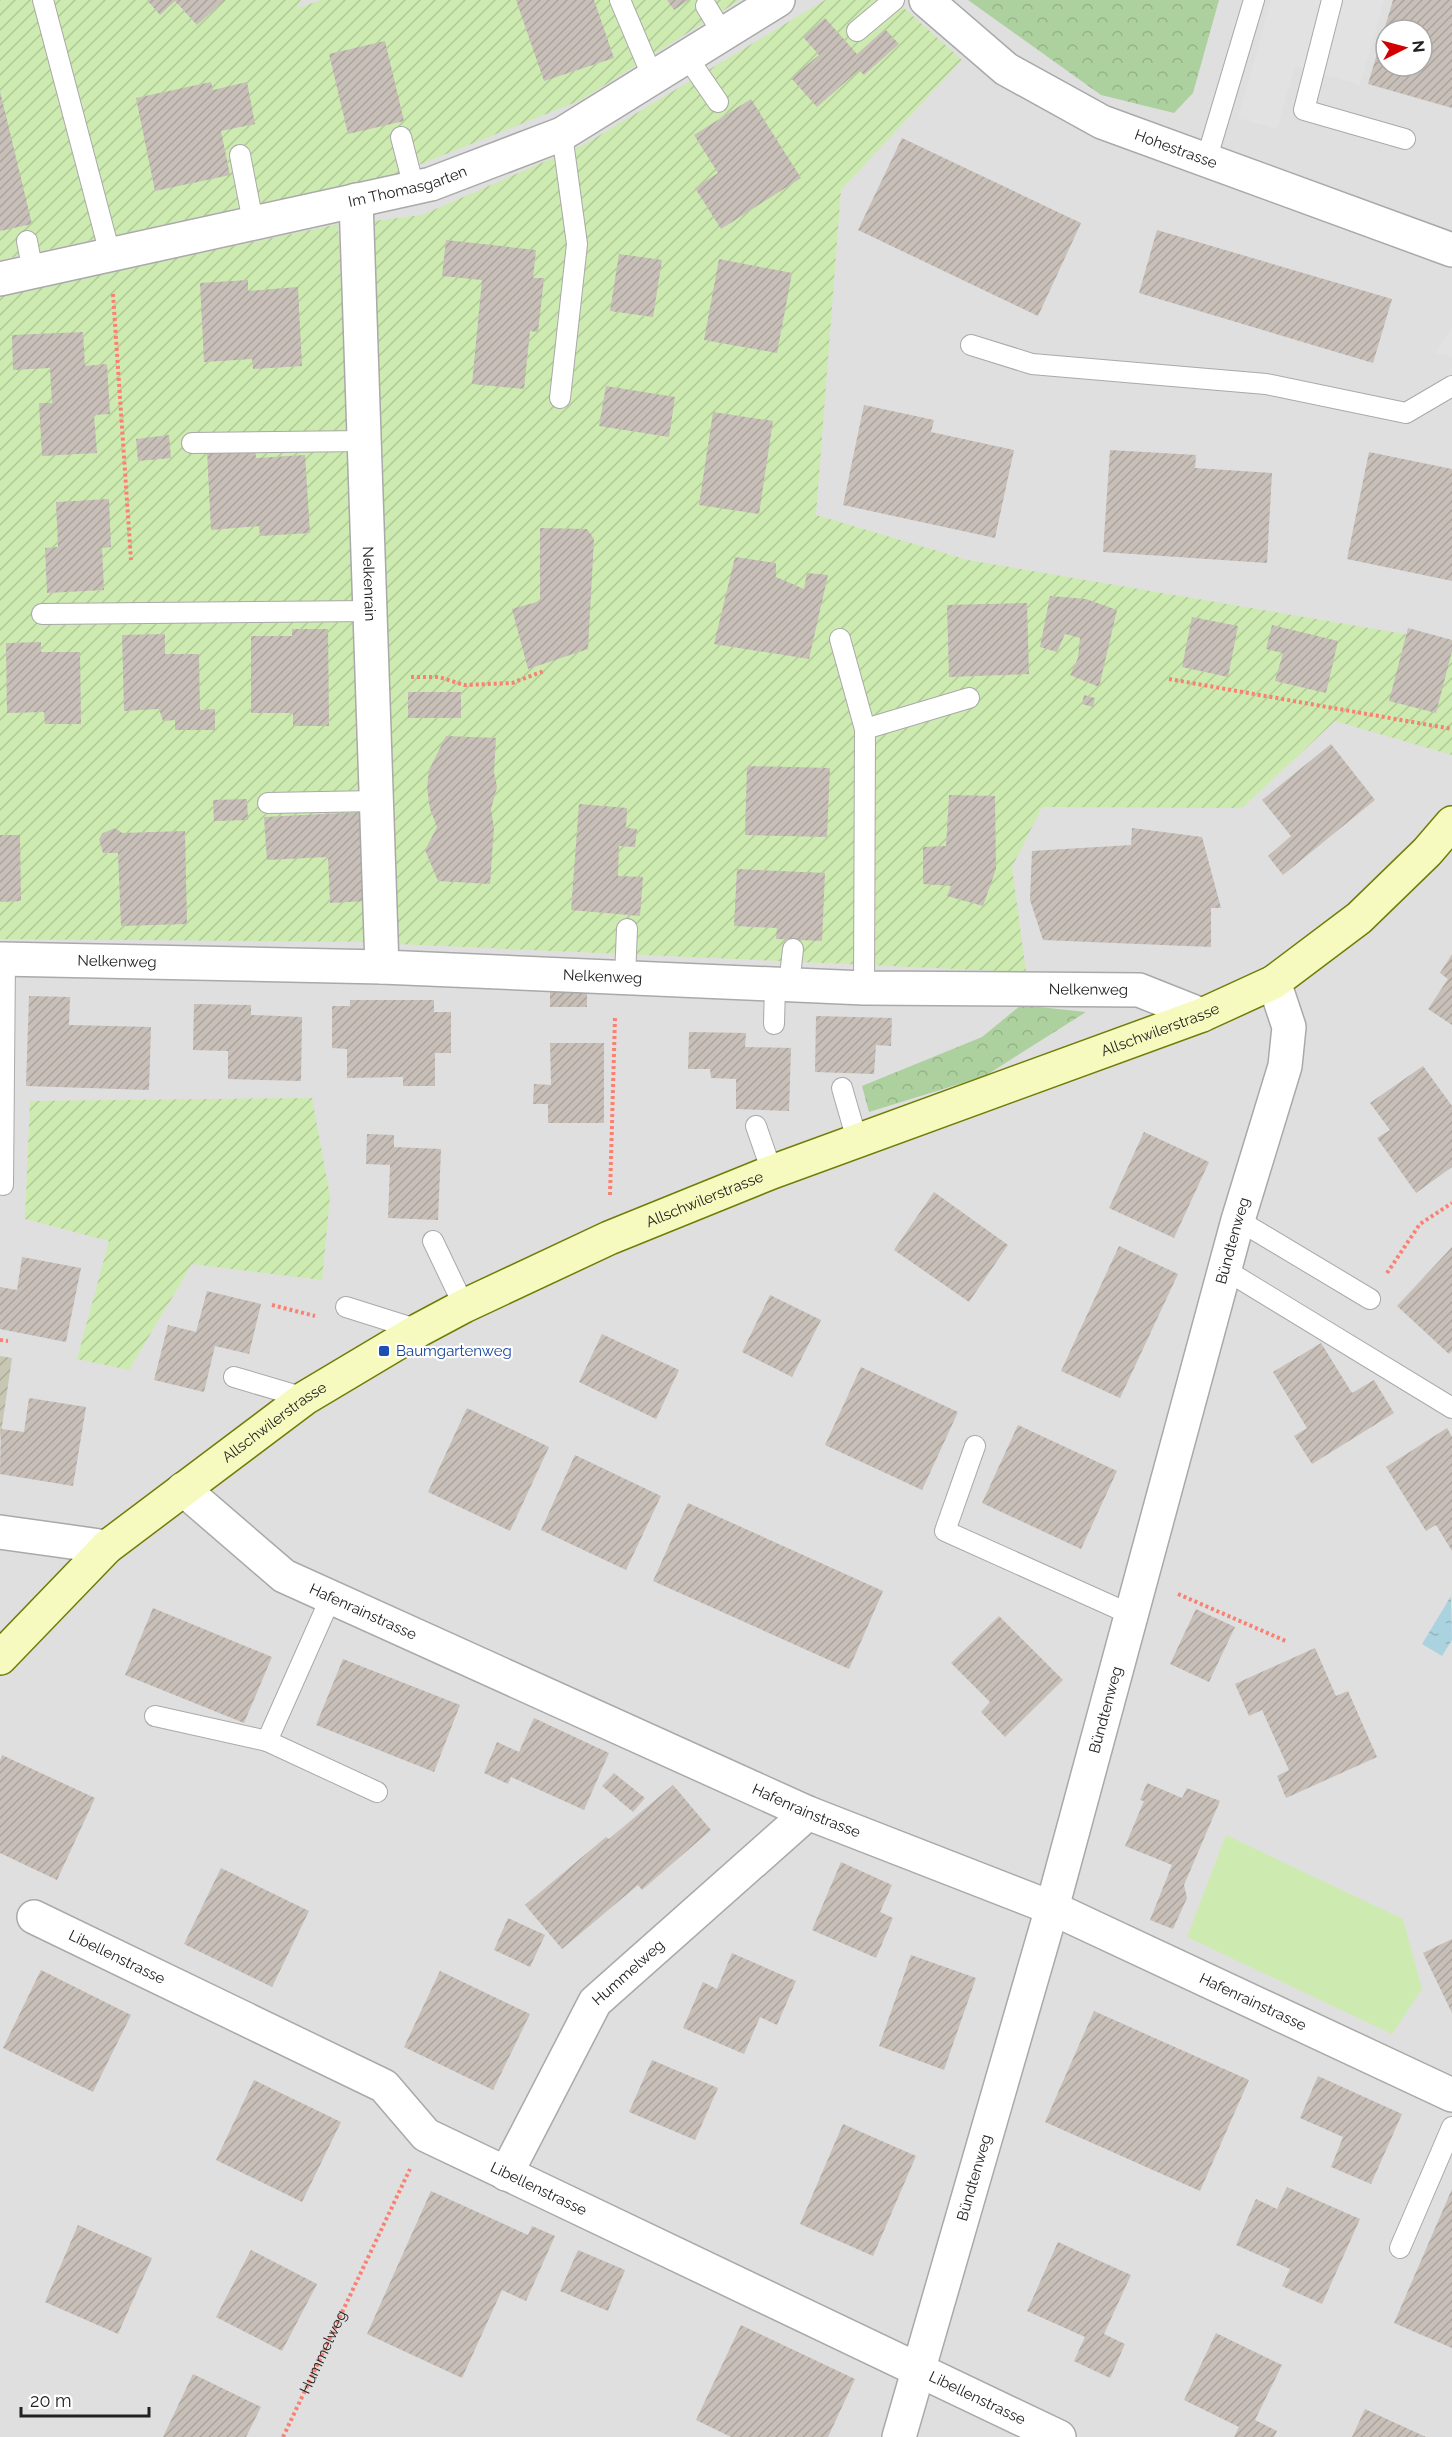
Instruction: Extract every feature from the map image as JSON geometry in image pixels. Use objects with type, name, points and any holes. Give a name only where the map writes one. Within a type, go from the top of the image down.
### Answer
[{"type":"street","name":"Im Thomasgarten","points":[[0,279],[30,256],[110,254],[431,184],[562,134],[778,0]]},
{"type":"street","name":"Hohestrasse","points":[[926,0],[1006,69],[1102,122],[1452,250]]},
{"type":"street","name":"Nelkenrain","points":[[356,200],[382,967]]},
{"type":"street","name":"Allschwilerstrasse","points":[[0,1658],[107,1547],[305,1398],[419,1330],[464,1306],[609,1238],[857,1140],[1203,1015],[1274,982],[1359,918],[1427,852],[1452,823]]},
{"type":"street","name":"Nelkenweg","points":[[3,959],[382,967],[864,988],[1139,990],[1203,1015]]},
{"type":"street","name":"Bündtenweg","points":[[899,2437],[1052,1908],[1224,1269],[1285,1066],[1289,1027],[1274,982]]},
{"type":"street","name":"Hafenrainstrasse","points":[[183,1489],[284,1576],[808,1813],[1052,1908],[1452,2095]]},
{"type":"street","points":[[0,1532],[107,1547]]},
{"type":"street","name":"Hummelweg","points":[[506,2174],[595,2002],[808,1813]]},
{"type":"street","name":"Libellenstrasse","points":[[34,1917],[384,2086],[426,2135],[1059,2437]]},
{"type":"lane","points":[[44,0],[110,254]]},
{"type":"lane","points":[[620,0],[653,78]]},
{"type":"lane","points":[[857,30],[894,0]]},
{"type":"lane","points":[[1206,161],[1254,0]]},
{"type":"lane","points":[[1332,0],[1304,110],[1405,139]]},
{"type":"lane","points":[[706,6],[723,34]]},
{"type":"lane","points":[[687,57],[718,102]]},
{"type":"lane","points":[[560,398],[577,244],[562,134]]},
{"type":"lane","points":[[401,137],[414,188]]},
{"type":"lane","points":[[240,155],[253,222]]},
{"type":"lane","points":[[971,345],[1032,364],[1266,384],[1406,413],[1452,386]]},
{"type":"lane","points":[[192,443],[364,441]]},
{"type":"lane","points":[[42,614],[371,611]]},
{"type":"lane","points":[[840,639],[865,729],[864,988]]},
{"type":"lane","points":[[865,729],[969,699]]},
{"type":"lane","points":[[268,803],[376,801]]},
{"type":"lane","points":[[621,977],[627,929]]},
{"type":"lane","points":[[774,1024],[782,984],[793,949]]},
{"type":"lane","points":[[3,959],[3,1185]]},
{"type":"lane","points":[[842,1088],[857,1140]]},
{"type":"lane","points":[[756,1126],[772,1172]]},
{"type":"lane","points":[[1238,1220],[1370,1299]]},
{"type":"lane","points":[[433,1241],[464,1306]]},
{"type":"lane","points":[[1224,1269],[1452,1408]]},
{"type":"lane","points":[[346,1306],[419,1330]]},
{"type":"lane","points":[[234,1377],[305,1398]]},
{"type":"lane","points":[[975,1446],[945,1531],[1132,1615]]},
{"type":"lane","points":[[267,1741],[331,1597]]},
{"type":"lane","points":[[155,1716],[267,1741],[377,1792]]},
{"type":"lane","points":[[1400,2248],[1452,2127]]},
{"type":"path","points":[[110,254],[131,560]]},
{"type":"path","points":[[373,678],[440,677],[464,685],[502,684],[512,683],[544,671]]},
{"type":"path","points":[[1169,679],[1452,729]]},
{"type":"path","points":[[609,1238],[621,977]]},
{"type":"path","points":[[1370,1299],[1420,1224],[1452,1203]]},
{"type":"path","points":[[272,1305],[323,1318],[346,1306]]},
{"type":"path","points":[[0,1340],[8,1341]]},
{"type":"path","points":[[1142,1578],[1288,1642]]},
{"type":"path","name":"Hummelweg","points":[[283,2437],[426,2135]]},
{"type":"shaded area","points":[[0,0],[1452,0],[1452,2437],[0,2437]]},
{"type":"shaded area","points":[[1271,0],[1384,0],[1379,18],[1374,18],[1374,35],[1360,85],[1295,66],[1277,129],[1238,118]]},
{"type":"shaded area","points":[[1452,327],[1452,357],[1435,353]]},
{"type":"shaded area","points":[[0,1356],[12,1358],[0,1440]]},
{"type":"green space","points":[[0,0],[301,0],[296,9],[321,0],[740,0],[581,100],[396,174],[0,260]]},
{"type":"green space","points":[[825,0],[895,0],[962,60],[841,190],[816,515],[968,560],[1452,642],[1452,755],[1335,721],[1242,808],[1042,807],[1012,867],[1026,972],[396,944],[373,221],[422,215],[585,144]]},
{"type":"green space","points":[[968,0],[1219,0],[1193,93],[1174,113],[1101,95]]},
{"type":"green space","points":[[338,224],[376,942],[0,939],[0,295]]},
{"type":"green space","points":[[1021,1005],[1086,1012],[985,1076],[869,1112],[862,1086],[982,1037]]},
{"type":"green space","points":[[312,1098],[330,1196],[322,1280],[192,1264],[129,1370],[77,1359],[109,1241],[25,1219],[30,1101]]},
{"type":"green space","points":[[1226,1835],[1403,1919],[1422,1989],[1392,2034],[1187,1937]]},
{"type":"water","points":[[1451,1596],[1452,1640],[1442,1656],[1422,1644]]},
{"type":"building","points":[[147,0],[225,0],[197,25],[175,1],[160,15]]},
{"type":"building","points":[[516,0],[594,0],[614,58],[544,81]]},
{"type":"building","points":[[667,0],[689,0],[674,10]]},
{"type":"building","points":[[1393,0],[1452,0],[1452,108],[1368,84],[1374,64],[1374,78],[1434,78],[1434,18],[1388,18]]},
{"type":"building","points":[[825,18],[857,54],[885,29],[899,44],[864,75],[859,70],[817,107],[791,78],[819,55],[803,37]]},
{"type":"building","points":[[385,41],[404,121],[348,134],[329,54]]},
{"type":"building","points":[[211,82],[213,90],[247,82],[255,124],[221,131],[230,175],[155,191],[136,98]]},
{"type":"building","points":[[0,91],[32,224],[0,231]]},
{"type":"building","points":[[751,99],[801,178],[721,229],[695,188],[718,173],[694,135]]},
{"type":"building","points":[[902,138],[1081,223],[1038,316],[858,230]]},
{"type":"building","points":[[1157,230],[1392,299],[1373,363],[1139,293]]},
{"type":"building","points":[[446,240],[536,250],[533,278],[544,278],[538,332],[530,331],[524,389],[472,384],[482,280],[442,276]]},
{"type":"building","points":[[619,254],[662,260],[653,317],[610,311]]},
{"type":"building","points":[[719,259],[792,273],[777,353],[704,340]]},
{"type":"building","points":[[248,280],[248,291],[298,287],[302,366],[253,369],[252,359],[204,362],[200,283]]},
{"type":"building","points":[[83,332],[85,366],[107,364],[110,414],[94,415],[97,453],[42,456],[39,403],[52,403],[50,368],[13,370],[12,335]]},
{"type":"building","points":[[606,386],[675,397],[669,437],[599,426]]},
{"type":"building","points":[[864,405],[934,420],[931,432],[1014,450],[995,538],[843,505]]},
{"type":"building","points":[[713,412],[773,421],[759,514],[699,505]]},
{"type":"building","points":[[169,435],[171,458],[138,461],[136,439]]},
{"type":"building","points":[[255,447],[256,458],[305,455],[310,533],[260,536],[259,526],[211,530],[207,451]]},
{"type":"building","points":[[1110,450],[1196,455],[1195,468],[1272,473],[1267,563],[1103,552]]},
{"type":"building","points":[[1369,452],[1452,469],[1452,581],[1347,559]]},
{"type":"building","points":[[109,499],[111,547],[102,548],[104,590],[47,593],[45,548],[58,547],[56,502]]},
{"type":"building","points":[[540,528],[587,529],[594,539],[588,649],[528,669],[512,609],[540,601]]},
{"type":"building","points":[[735,557],[776,563],[776,577],[804,589],[807,573],[828,575],[809,659],[714,644]]},
{"type":"building","points":[[1050,596],[1086,599],[1117,610],[1099,687],[1070,675],[1078,658],[1080,638],[1065,634],[1057,652],[1040,647]]},
{"type":"building","points":[[1027,603],[1029,674],[949,677],[947,605]]},
{"type":"building","points":[[1192,617],[1238,626],[1228,677],[1182,667]]},
{"type":"building","points":[[1272,625],[1338,641],[1326,693],[1275,681],[1283,653],[1266,649]]},
{"type":"building","points":[[1408,628],[1452,640],[1452,651],[1436,713],[1389,701]]},
{"type":"building","points":[[292,629],[328,629],[329,726],[293,726],[293,713],[251,713],[251,636],[292,636]]},
{"type":"building","points":[[165,634],[165,654],[199,654],[200,710],[215,709],[215,730],[175,730],[175,720],[163,721],[159,709],[124,711],[122,635]]},
{"type":"building","points":[[41,642],[41,652],[80,652],[81,724],[45,724],[44,712],[7,713],[6,643]]},
{"type":"building","points":[[408,692],[461,692],[461,718],[408,718]]},
{"type":"building","points":[[1084,695],[1095,698],[1093,707],[1082,704]]},
{"type":"building","points":[[446,736],[496,738],[494,772],[497,787],[491,809],[494,828],[490,884],[438,881],[425,850],[437,827],[430,809],[427,787],[429,770]]},
{"type":"building","points":[[1331,744],[1375,800],[1283,875],[1268,856],[1291,836],[1262,800]]},
{"type":"building","points":[[747,766],[830,768],[827,837],[745,835]]},
{"type":"building","points":[[949,795],[995,796],[996,869],[983,906],[947,896],[951,886],[923,884],[923,847],[946,846]]},
{"type":"building","points":[[247,799],[248,820],[214,821],[213,800]]},
{"type":"building","points":[[579,804],[627,808],[626,828],[637,829],[635,847],[619,846],[618,876],[643,877],[640,916],[571,910]]},
{"type":"building","points":[[363,812],[367,901],[330,903],[328,857],[267,860],[264,817]]},
{"type":"building","points":[[115,828],[122,833],[185,831],[187,924],[121,926],[118,853],[103,853],[99,839],[103,833]]},
{"type":"building","points":[[1132,828],[1202,837],[1221,908],[1211,908],[1211,947],[1043,940],[1030,900],[1032,851],[1131,845]]},
{"type":"building","points":[[0,835],[20,835],[21,901],[0,902]]},
{"type":"building","points":[[737,869],[825,873],[822,941],[776,939],[777,928],[734,926]]},
{"type":"building","points":[[1452,954],[1452,1025],[1428,1009],[1448,979],[1440,973]]},
{"type":"building","points":[[550,988],[587,988],[587,1007],[550,1007]]},
{"type":"building","points":[[29,996],[70,997],[69,1025],[151,1027],[149,1090],[26,1086]]},
{"type":"building","points":[[350,1000],[434,1000],[434,1012],[451,1012],[451,1053],[435,1053],[435,1086],[403,1086],[403,1077],[347,1078],[347,1049],[332,1048],[332,1006],[350,1006]]},
{"type":"building","points":[[194,1004],[251,1005],[251,1015],[302,1017],[301,1081],[228,1079],[228,1051],[193,1050]]},
{"type":"building","points":[[816,1016],[892,1018],[891,1046],[876,1045],[874,1074],[815,1072]]},
{"type":"building","points":[[689,1032],[746,1033],[745,1047],[791,1048],[789,1111],[736,1109],[736,1079],[711,1078],[710,1069],[688,1069]]},
{"type":"building","points":[[550,1043],[604,1043],[604,1123],[548,1123],[548,1104],[533,1104],[534,1084],[551,1085]]},
{"type":"building","points":[[1423,1066],[1452,1106],[1452,1167],[1416,1193],[1377,1138],[1390,1130],[1370,1103]]},
{"type":"building","points":[[1144,1132],[1209,1162],[1174,1238],[1109,1208]]},
{"type":"building","points":[[367,1134],[394,1135],[394,1147],[441,1149],[438,1220],[388,1218],[390,1165],[366,1164]]},
{"type":"building","points":[[934,1192],[1008,1245],[969,1302],[894,1250]]},
{"type":"building","points":[[1119,1246],[1178,1274],[1120,1398],[1061,1371]]},
{"type":"building","points":[[1452,1247],[1452,1351],[1449,1354],[1397,1306]]},
{"type":"building","points":[[22,1257],[81,1268],[66,1342],[0,1329],[0,1287],[17,1290]]},
{"type":"building","points":[[207,1291],[261,1304],[249,1354],[215,1346],[204,1392],[154,1380],[168,1325],[196,1332]]},
{"type":"building","points":[[770,1295],[821,1320],[792,1377],[742,1352]]},
{"type":"building","points":[[602,1334],[679,1370],[656,1419],[579,1382]]},
{"type":"building","points":[[1321,1343],[1352,1393],[1374,1380],[1394,1413],[1312,1464],[1294,1436],[1307,1428],[1273,1372]]},
{"type":"building","points":[[861,1367],[958,1412],[922,1490],[825,1445]]},
{"type":"building","points":[[29,1398],[86,1407],[73,1486],[0,1474],[1,1429],[24,1432]]},
{"type":"building","points":[[467,1408],[549,1447],[510,1531],[428,1492]]},
{"type":"building","points":[[1018,1425],[1117,1471],[1081,1549],[982,1503]]},
{"type":"building","points":[[1447,1428],[1452,1437],[1452,1551],[1436,1525],[1426,1531],[1386,1467]]},
{"type":"building","points":[[575,1455],[661,1496],[626,1570],[541,1530]]},
{"type":"building","points":[[688,1503],[883,1591],[849,1669],[653,1581]]},
{"type":"building","points":[[153,1608],[272,1657],[244,1723],[125,1675]]},
{"type":"building","points":[[1196,1609],[1235,1627],[1209,1682],[1170,1664]]},
{"type":"building","points":[[999,1616],[1063,1680],[1005,1737],[981,1712],[990,1702],[951,1663]]},
{"type":"building","points":[[1315,1648],[1336,1696],[1348,1691],[1377,1757],[1286,1798],[1277,1776],[1289,1770],[1262,1710],[1249,1716],[1235,1684]]},
{"type":"building","points":[[343,1659],[460,1705],[434,1772],[316,1725]]},
{"type":"building","points":[[534,1718],[609,1753],[584,1810],[511,1777],[508,1784],[484,1773],[497,1742],[519,1752]]},
{"type":"building","points":[[2,1755],[95,1798],[57,1880],[0,1853],[0,1761]]},
{"type":"building","points":[[614,1773],[645,1798],[633,1812],[602,1786]]},
{"type":"building","points":[[1147,1783],[1182,1798],[1187,1788],[1220,1801],[1184,1885],[1187,1898],[1173,1929],[1150,1920],[1172,1865],[1125,1846],[1144,1801],[1140,1800]]},
{"type":"building","points":[[673,1785],[711,1830],[642,1890],[638,1885],[562,1949],[525,1905],[606,1837],[609,1839]]},
{"type":"building","points":[[841,1862],[892,1885],[880,1912],[893,1918],[876,1958],[812,1930]]},
{"type":"building","points":[[221,1868],[309,1911],[272,1987],[184,1944]]},
{"type":"building","points":[[508,1918],[545,1935],[530,1967],[494,1950]]},
{"type":"building","points":[[1452,1939],[1452,2013],[1423,1953]]},
{"type":"building","points":[[732,1953],[796,1981],[777,2025],[760,2017],[744,2054],[683,2028],[703,1982],[717,1989]]},
{"type":"building","points":[[911,1955],[976,1978],[944,2070],[879,2046]]},
{"type":"building","points":[[41,1970],[131,2015],[93,2092],[3,2048]]},
{"type":"building","points":[[440,1971],[530,2014],[493,2090],[404,2047]]},
{"type":"building","points":[[1094,2011],[1249,2080],[1200,2191],[1045,2122]]},
{"type":"building","points":[[652,2060],[718,2088],[695,2140],[629,2112]]},
{"type":"building","points":[[1318,2076],[1402,2114],[1371,2184],[1331,2167],[1343,2137],[1300,2118]]},
{"type":"building","points":[[254,2080],[341,2122],[302,2202],[216,2160]]},
{"type":"building","points":[[843,2124],[916,2156],[873,2256],[800,2224]]},
{"type":"building","points":[[1287,2187],[1360,2219],[1322,2304],[1282,2286],[1290,2269],[1236,2245],[1256,2199],[1277,2209]]},
{"type":"building","points":[[1452,2189],[1452,2348],[1394,2323]]},
{"type":"building","points":[[431,2191],[528,2235],[532,2226],[555,2236],[526,2301],[502,2290],[462,2378],[367,2334]]},
{"type":"building","points":[[78,2225],[152,2258],[118,2334],[45,2302]]},
{"type":"building","points":[[1058,2242],[1131,2275],[1104,2334],[1125,2344],[1110,2378],[1074,2361],[1085,2337],[1027,2311]]},
{"type":"building","points":[[251,2250],[317,2284],[282,2351],[216,2317]]},
{"type":"building","points":[[578,2250],[625,2270],[608,2311],[560,2291]]},
{"type":"building","points":[[741,2325],[855,2379],[828,2437],[731,2437],[696,2420]]},
{"type":"building","points":[[1216,2333],[1282,2365],[1255,2420],[1277,2431],[1274,2437],[1234,2437],[1239,2427],[1184,2400]]},
{"type":"building","points":[[193,2374],[261,2407],[246,2437],[163,2437]]},
{"type":"building","points":[[1365,2409],[1426,2437],[1352,2437]]},
{"type":"place","name":"Baumgartenweg","points":[[384,1351]]}]
